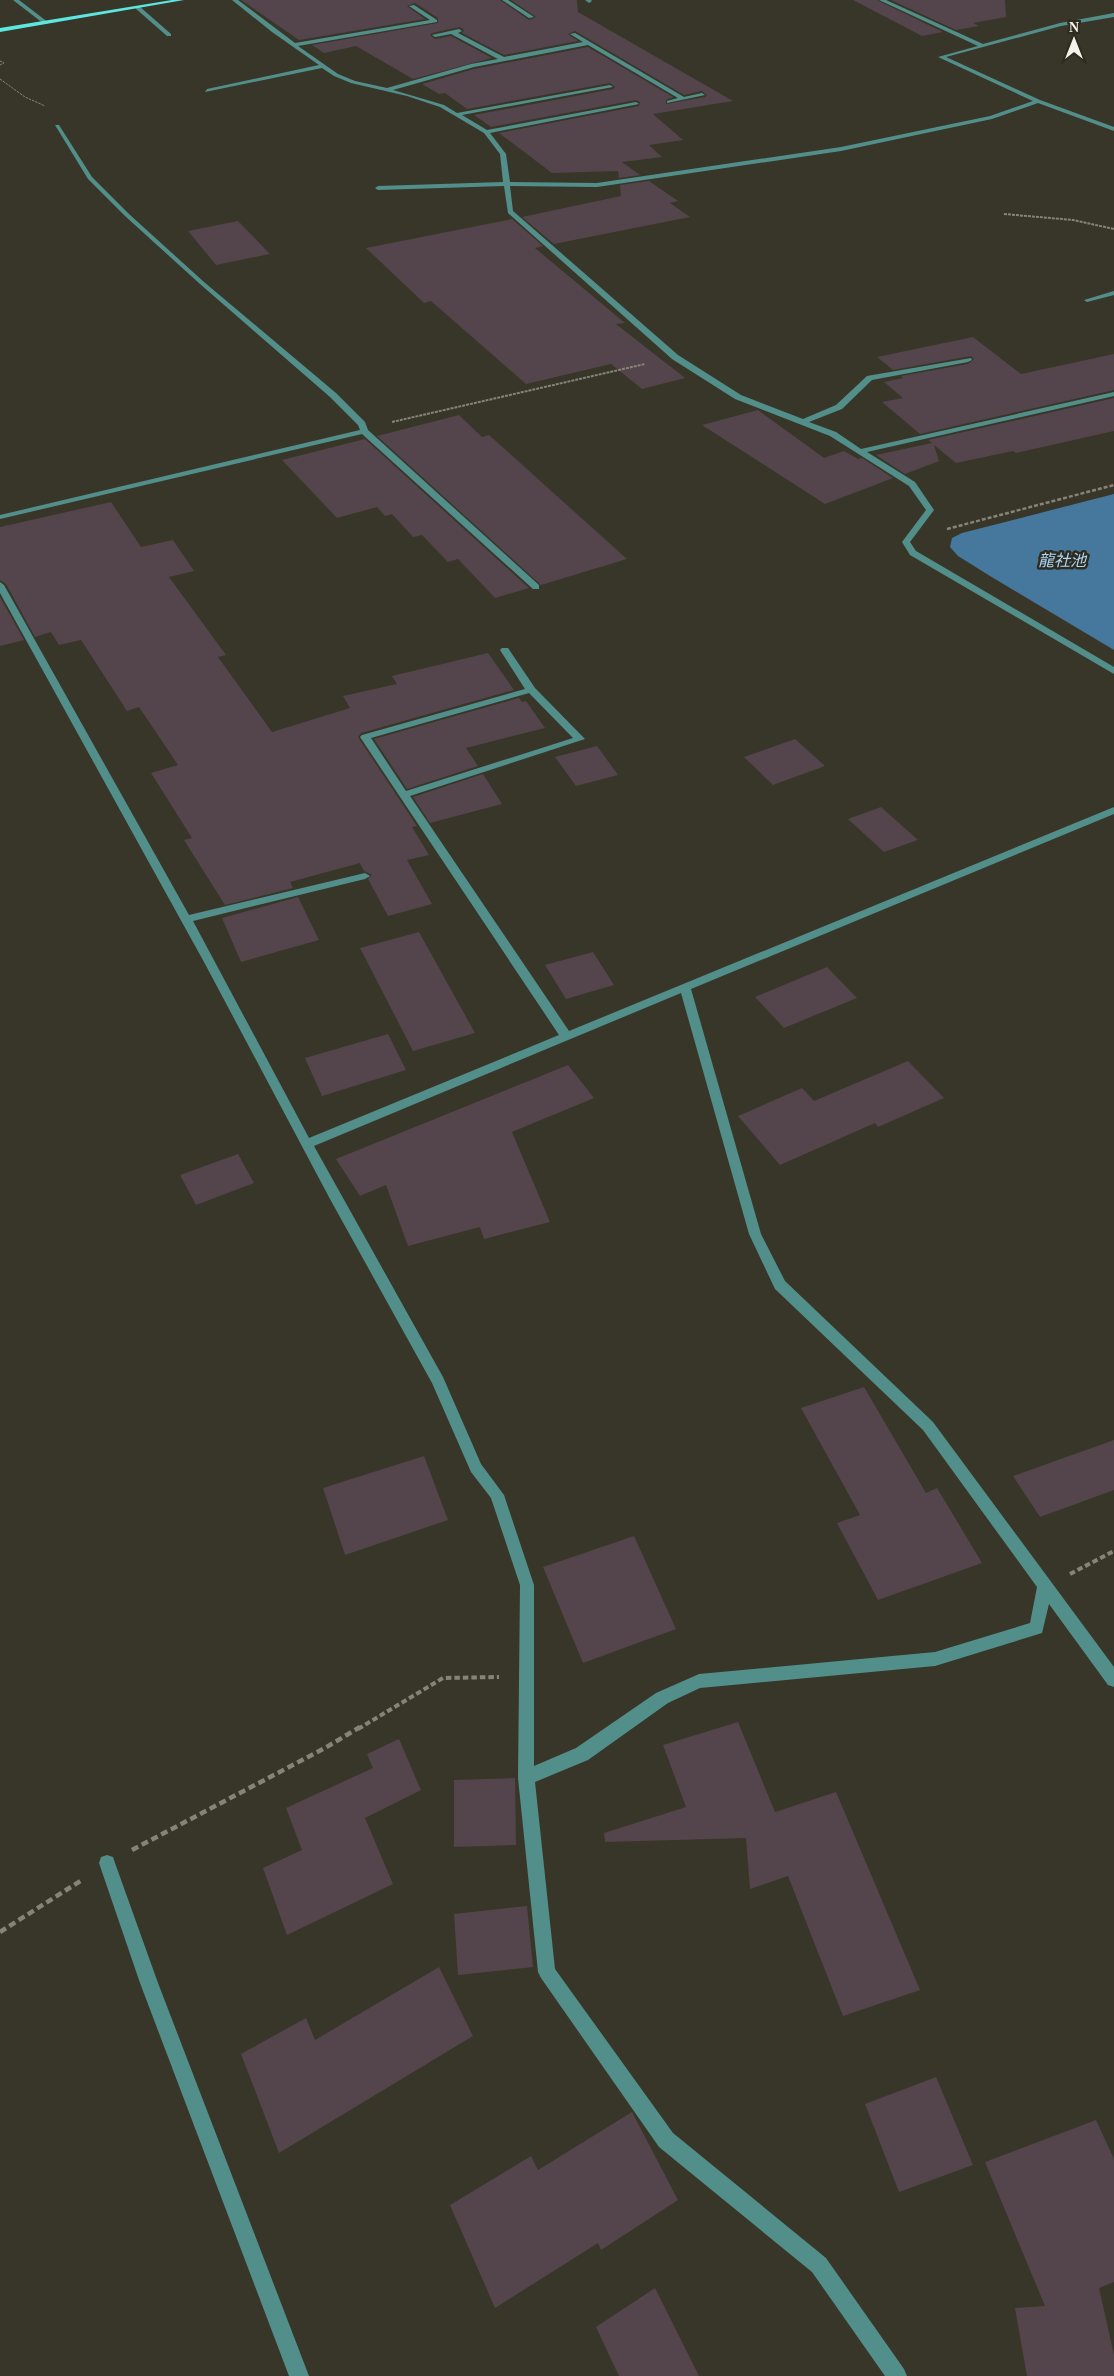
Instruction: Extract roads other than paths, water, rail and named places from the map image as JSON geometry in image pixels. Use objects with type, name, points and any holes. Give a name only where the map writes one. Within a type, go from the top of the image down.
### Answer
[{"type":"main road","points":[[0,30],[181,0]]},
{"type":"street","points":[[16,0],[46,23]]},
{"type":"street","points":[[236,0],[336,75],[353,82],[442,106],[459,114],[486,132],[503,154],[510,212],[534,236],[674,357],[738,396],[833,434],[912,484],[930,510],[906,542],[913,553],[1114,671]]},
{"type":"street","points":[[505,0],[531,17]]},
{"type":"street","points":[[882,0],[983,46]]},
{"type":"street","points":[[137,7],[169,35]]},
{"type":"street","points":[[294,45],[435,21],[413,8]]},
{"type":"street","points":[[1114,15],[1060,25],[941,56],[1038,101],[1114,129]]},
{"type":"street","points":[[435,36],[464,30]]},
{"type":"street","points":[[452,32],[503,59]]},
{"type":"street","points":[[573,34],[683,99]]},
{"type":"street","points":[[386,90],[473,65],[589,43]]},
{"type":"street","points":[[207,91],[323,66]]},
{"type":"street","points":[[240,79],[246,84]]},
{"type":"street","points":[[459,114],[610,87]]},
{"type":"street","points":[[669,102],[702,95]]},
{"type":"street","points":[[378,188],[508,184],[597,185],[841,149],[992,117],[1038,101]]},
{"type":"street","points":[[486,132],[636,104]]},
{"type":"street","points":[[57,126],[90,178],[127,215],[202,283],[334,395],[362,424],[364,432],[536,587]]},
{"type":"street","points":[[1087,300],[1114,293]]},
{"type":"street","points":[[803,422],[839,407],[870,378],[968,360]]},
{"type":"street","points":[[861,451],[1114,394]]},
{"type":"street","points":[[0,518],[364,432]]},
{"type":"street","points":[[0,585],[186,919],[306,1144],[438,1381],[476,1468],[497,1494],[526,1585],[526,1778],[547,1972],[666,2140],[818,2265],[897,2376]]},
{"type":"street","points":[[404,795],[580,739],[531,690],[505,650]]},
{"type":"street","points":[[531,690],[365,737],[567,1037]]},
{"type":"street","points":[[306,1144],[1114,810]]},
{"type":"street","points":[[186,919],[364,876]]},
{"type":"street","points":[[685,987],[755,1234],[780,1284],[928,1426],[1114,1680]]},
{"type":"street","points":[[526,1778],[582,1754],[662,1698],[699,1681],[935,1659],[1037,1628],[1045,1587]]},
{"type":"street","points":[[107,1863],[149,1983],[299,2376]]},
{"type":"water","name":"龍社池","points":[[1114,494],[1114,650],[958,556],[950,547],[952,538],[962,533]]}]
